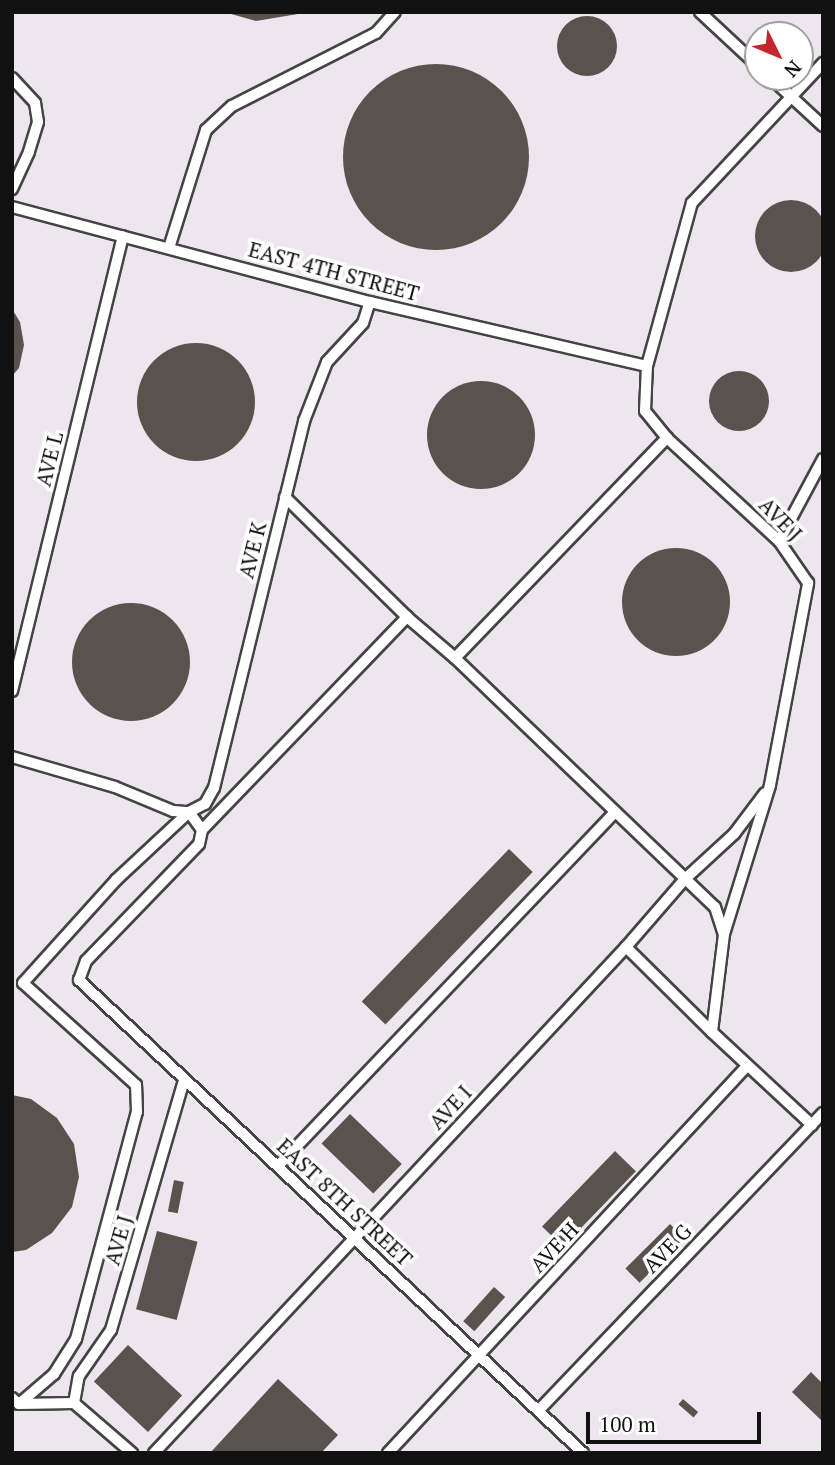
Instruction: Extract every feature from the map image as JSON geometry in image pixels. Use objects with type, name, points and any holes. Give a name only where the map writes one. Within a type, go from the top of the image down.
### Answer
[{"type":"street","points":[[169,248],[206,130],[232,106],[376,33],[395,12]]},
{"type":"street","points":[[700,12],[744,53]]},
{"type":"street","name":"AVE J","points":[[712,1032],[724,934],[771,785],[808,583],[779,541],[667,438],[645,411],[647,366],[692,203],[823,63]]},
{"type":"street","points":[[12,78],[35,103],[38,121],[29,152],[12,189]]},
{"type":"street","points":[[785,91],[823,126]]},
{"type":"street","name":"EAST 4TH STREET","points":[[12,207],[370,302],[647,366]]},
{"type":"street","name":"AVE L","points":[[12,691],[123,236]]},
{"type":"street","name":"AVE K","points":[[15,1401],[54,1374],[76,1339],[137,1112],[136,1085],[23,983],[116,880],[189,812],[205,804],[214,788],[304,421],[327,362],[363,323],[370,302]]},
{"type":"street","points":[[455,658],[667,438]]},
{"type":"street","points":[[779,541],[823,459]]},
{"type":"street","points":[[285,497],[407,617],[455,658],[614,813],[715,906],[724,934]]},
{"type":"street","points":[[12,757],[115,787],[173,811],[189,812],[202,831],[407,617]]},
{"type":"street","name":"AVE I","points":[[154,1453],[626,947],[685,879],[734,834],[771,785]]},
{"type":"street","points":[[278,1166],[614,813]]},
{"type":"street","name":"EAST 8TH STREET","points":[[202,831],[199,844],[86,961],[79,980],[583,1453]]},
{"type":"street","points":[[626,947],[747,1066],[812,1125]]},
{"type":"street","name":"AVE H","points":[[388,1453],[747,1066]]},
{"type":"street","name":"AVE J","points":[[74,1403],[79,1377],[111,1330],[184,1080]]},
{"type":"street","name":"AVE G","points":[[538,1410],[823,1113]]},
{"type":"street","points":[[15,1401],[74,1403],[132,1453]]},
{"type":"shaded area","points":[[12,12],[823,12],[823,1453],[12,1453]]},
{"type":"building","points":[[224,12],[298,12],[298,14],[256,21]]},
{"type":"building","points":[[581,16],[593,16],[612,29],[617,46],[615,58],[604,71],[593,76],[581,76],[562,63],[557,52],[557,40],[570,21]]},
{"type":"building","points":[[436,64],[472,71],[502,91],[522,121],[529,157],[522,193],[502,223],[472,243],[436,250],[400,243],[370,223],[350,193],[343,157],[350,121],[370,91],[400,71]]},
{"type":"building","points":[[791,200],[811,206],[821,216],[827,236],[821,256],[811,266],[791,272],[771,266],[761,256],[755,236],[761,216],[771,206]]},
{"type":"building","points":[[12,309],[20,322],[24,345],[19,368],[12,376]]},
{"type":"building","points":[[196,343],[219,347],[238,360],[251,379],[255,402],[251,425],[238,444],[219,457],[196,461],[173,457],[154,444],[141,425],[137,402],[141,379],[154,360],[173,347]]},
{"type":"building","points":[[733,371],[745,371],[764,384],[769,401],[767,413],[756,426],[745,431],[733,431],[714,418],[709,407],[709,395],[722,376]]},
{"type":"building","points":[[481,381],[502,385],[519,397],[531,414],[535,435],[531,456],[519,473],[502,485],[481,489],[460,485],[443,473],[431,456],[427,435],[431,414],[443,397],[460,385]]},
{"type":"building","points":[[676,548],[697,552],[714,564],[726,581],[730,602],[726,623],[714,640],[697,652],[676,656],[655,652],[638,640],[626,623],[622,602],[626,581],[638,564],[655,552]]},
{"type":"building","points":[[131,603],[154,607],[173,620],[186,639],[190,662],[186,685],[173,704],[154,717],[131,721],[108,717],[89,704],[76,685],[72,662],[76,639],[89,620],[108,607]]},
{"type":"building","points":[[509,849],[533,872],[385,1024],[362,1002]]},
{"type":"building","points":[[12,1095],[31,1099],[57,1118],[74,1144],[79,1177],[72,1207],[52,1233],[26,1250],[12,1252]]},
{"type":"building","points":[[350,1114],[402,1164],[373,1194],[322,1143]]},
{"type":"building","points":[[615,1151],[636,1171],[563,1247],[542,1227]]},
{"type":"building","points":[[174,1180],[184,1182],[178,1213],[168,1211]]},
{"type":"building","points":[[670,1224],[684,1238],[640,1283],[625,1269]]},
{"type":"building","points":[[157,1231],[198,1242],[177,1320],[136,1309]]},
{"type":"building","points":[[494,1287],[505,1297],[474,1331],[463,1321]]},
{"type":"building","points":[[128,1345],[182,1395],[148,1432],[94,1382]]},
{"type":"building","points":[[811,1372],[823,1384],[823,1422],[792,1392]]},
{"type":"building","points":[[278,1379],[338,1435],[321,1453],[210,1453]]},
{"type":"building","points":[[683,1399],[698,1412],[694,1417],[678,1404]]}]
